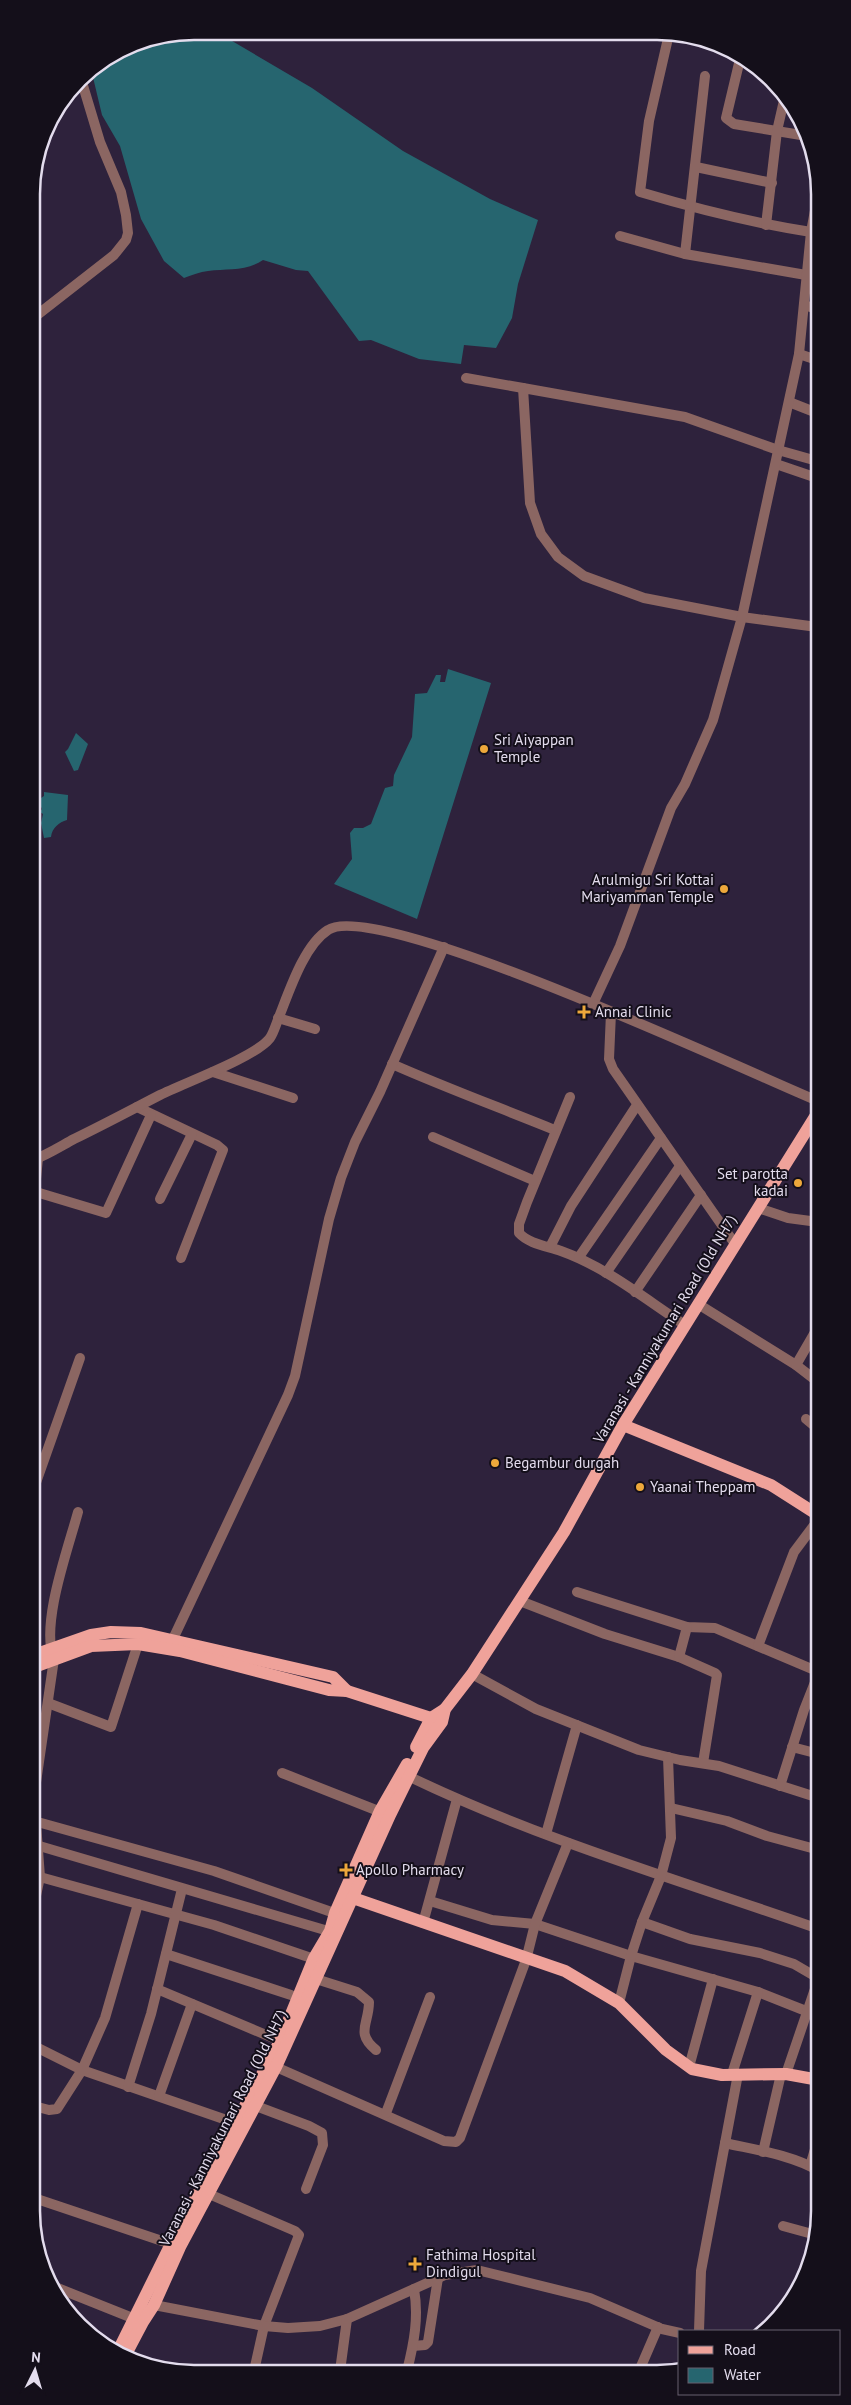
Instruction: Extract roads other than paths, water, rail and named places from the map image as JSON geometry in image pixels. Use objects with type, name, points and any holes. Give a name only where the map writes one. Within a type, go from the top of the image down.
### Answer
[{"type":"main road","name":"Varanasi - Kanniyakumari Road (Old NH7)","points":[[127,2349],[138,2320],[154,2306],[180,2247],[209,2194],[240,2125],[256,2106],[276,2067],[283,2043],[316,1979],[319,1960],[341,1915],[353,1898],[385,1813],[410,1776],[436,1720],[472,1674],[564,1532],[623,1425],[811,1123]]},
{"type":"main road","points":[[623,1425],[771,1485],[811,1511]]},
{"type":"main road","points":[[40,1663],[52,1654],[91,1635],[111,1632],[141,1633],[333,1677],[347,1690]]},
{"type":"main road","points":[[40,1655],[91,1646],[138,1644],[180,1651],[329,1690],[347,1690],[436,1720],[419,1741],[385,1813],[341,1915]]},
{"type":"main road","points":[[412,1712],[418,1720],[419,1741]]},
{"type":"main road","points":[[353,1898],[526,1960],[565,1971],[619,2003],[666,2050],[689,2067],[706,2073],[784,2074],[811,2079]]},
{"type":"main road","points":[[121,2346],[138,2320],[171,2244],[240,2125],[283,2043],[319,1960]]},
{"type":"street","points":[[668,40],[649,121],[640,192],[691,208],[766,225],[811,232]]},
{"type":"street","points":[[739,64],[726,118],[734,124],[799,135]]},
{"type":"street","points":[[685,254],[705,76]]},
{"type":"street","points":[[40,313],[114,255],[122,246],[128,233],[121,192],[100,142],[83,87]]},
{"type":"street","points":[[766,225],[777,131],[783,106]]},
{"type":"street","points":[[696,167],[772,183]]},
{"type":"street","points":[[620,236],[685,254],[806,275]]},
{"type":"street","points":[[593,1004],[620,946],[671,808],[685,784],[713,720],[742,617],[776,464],[799,354],[806,275],[811,266]]},
{"type":"street","points":[[804,305],[811,307]]},
{"type":"street","points":[[799,354],[811,358]]},
{"type":"street","points":[[466,378],[701,421],[778,450],[811,459]]},
{"type":"street","points":[[523,388],[530,503],[540,534],[558,557],[584,576],[644,598],[742,617],[811,625]]},
{"type":"street","points":[[789,402],[811,411]]},
{"type":"street","points":[[776,464],[811,476]]},
{"type":"street","points":[[40,1157],[137,1107],[214,1072],[268,1040],[302,964],[317,940],[327,930],[350,925],[376,928],[444,947],[593,1004],[811,1098]]},
{"type":"street","points":[[173,1639],[292,1382],[329,1219],[341,1178],[355,1142],[444,947]]},
{"type":"street","points":[[611,1012],[609,1059],[613,1069],[735,1244]]},
{"type":"street","points":[[278,1018],[315,1029]]},
{"type":"street","points":[[392,1064],[450,1090],[493,1104],[555,1130]]},
{"type":"street","points":[[214,1072],[293,1098]]},
{"type":"street","points":[[570,1097],[535,1181],[519,1224],[519,1232],[534,1243],[579,1257],[606,1272],[685,1325]]},
{"type":"street","points":[[550,1247],[571,1206],[637,1104]]},
{"type":"street","points":[[137,1107],[217,1144],[223,1150],[181,1258]]},
{"type":"street","points":[[40,1193],[106,1213],[151,1115]]},
{"type":"street","points":[[160,1199],[192,1134]]},
{"type":"street","points":[[433,1137],[535,1181]]},
{"type":"street","points":[[579,1257],[661,1138]]},
{"type":"street","points":[[606,1272],[680,1166]]},
{"type":"street","points":[[635,1292],[701,1195]]},
{"type":"street","points":[[758,1208],[788,1218],[811,1221]]},
{"type":"street","points":[[698,1304],[796,1365],[811,1377]]},
{"type":"street","points":[[796,1365],[811,1339]]},
{"type":"street","points":[[40,1462],[80,1358]]},
{"type":"street","points":[[806,1419],[811,1423]]},
{"type":"street","points":[[40,1748],[48,1703],[52,1654],[49,1627],[78,1512]]},
{"type":"street","points":[[758,1646],[794,1552],[811,1529]]},
{"type":"street","points":[[576,1592],[687,1628],[715,1628],[811,1669]]},
{"type":"street","points":[[520,1601],[605,1634],[679,1657],[709,1669],[718,1675],[703,1764]]},
{"type":"street","points":[[679,1657],[687,1628]]},
{"type":"street","points":[[48,1703],[111,1727],[138,1644]]},
{"type":"street","points":[[472,1674],[536,1709],[639,1750],[719,1766],[811,1796]]},
{"type":"street","points":[[780,1786],[792,1747],[811,1703]]},
{"type":"street","points":[[546,1834],[577,1725]]},
{"type":"street","points":[[792,1747],[811,1752]]},
{"type":"street","points":[[619,2003],[631,1956],[660,1876],[671,1838],[668,1757]]},
{"type":"street","points":[[282,1773],[385,1813]]},
{"type":"street","points":[[410,1776],[457,1799],[568,1843],[811,1926]]},
{"type":"street","points":[[424,1923],[457,1799]]},
{"type":"street","points":[[671,1808],[727,1821],[811,1847]]},
{"type":"street","points":[[40,1824],[214,1871],[341,1915]]},
{"type":"street","points":[[276,2067],[386,2113],[444,2141],[456,2142],[460,2138],[526,1960],[535,1924],[568,1843]]},
{"type":"street","points":[[40,1846],[333,1932]]},
{"type":"street","points":[[40,1877],[214,1925],[319,1960]]},
{"type":"street","points":[[128,2087],[157,1989],[182,1889]]},
{"type":"street","points":[[430,1901],[492,1920],[535,1924],[631,1956],[758,1992],[806,2011]]},
{"type":"street","points":[[40,2108],[48,2110],[57,2109],[82,2070],[105,2018],[138,1904]]},
{"type":"street","points":[[642,1922],[690,1939],[769,1956],[794,1964],[811,1973]]},
{"type":"street","points":[[166,1954],[291,1995]]},
{"type":"street","points":[[316,1979],[357,1992],[369,2002],[364,2036],[366,2042],[376,2050]]},
{"type":"street","points":[[689,2067],[713,1979]]},
{"type":"street","points":[[157,1989],[283,2043]]},
{"type":"street","points":[[699,2330],[701,2271],[725,2143],[735,2074],[758,1992]]},
{"type":"street","points":[[386,2113],[430,1997]]},
{"type":"street","points":[[763,2152],[784,2074],[811,1998]]},
{"type":"street","points":[[159,2096],[192,2004]]},
{"type":"street","points":[[40,2049],[82,2070],[240,2125]]},
{"type":"street","points":[[256,2106],[309,2126],[322,2133],[323,2145],[306,2189]]},
{"type":"street","points":[[725,2143],[763,2152],[811,2168]]},
{"type":"street","points":[[209,2194],[298,2232],[298,2238],[281,2277],[264,2326],[255,2365]]},
{"type":"street","points":[[40,2200],[171,2244]]},
{"type":"street","points":[[783,2226],[810,2233]]},
{"type":"street","points":[[154,2306],[264,2326],[288,2328],[320,2326],[347,2319],[438,2278],[460,2271],[477,2270],[590,2298],[658,2327],[678,2332]]},
{"type":"street","points":[[413,2346],[425,2346],[428,2342],[438,2278]]},
{"type":"street","points":[[408,2365],[417,2312],[414,2290]]},
{"type":"street","points":[[63,2291],[138,2320]]},
{"type":"street","points":[[341,2365],[347,2319]]},
{"type":"street","points":[[642,2365],[658,2327]]},
{"type":"water","points":[[184,40],[230,40],[312,88],[403,151],[490,199],[538,220],[518,284],[512,318],[496,348],[464,345],[461,364],[419,359],[371,340],[359,341],[308,271],[296,270],[263,260],[243,268],[205,271],[184,278],[164,261],[141,219],[120,146],[102,115],[93,78],[117,61],[145,48],[164,43]]},
{"type":"water","points":[[448,669],[491,683],[417,919],[334,884],[352,859],[350,833],[354,828],[363,828],[371,824],[385,788],[393,786],[394,775],[412,737],[415,694],[427,693],[436,675],[441,675],[440,682],[445,682]]},
{"type":"water","points":[[76,733],[88,744],[78,770],[74,771],[65,752]]},
{"type":"water","points":[[44,792],[68,795],[67,820],[56,826],[51,837],[44,838],[40,799],[44,796]]},
{"type":"place","name":"Sri Aiyappan Temple","points":[[484,749]]},
{"type":"place","name":"Arulmigu Sri Kottai Mariyamman Temple","points":[[724,889]]},
{"type":"place","name":"Annai Clinic","points":[[584,1012]]},
{"type":"place","name":"Set parotta kadai","points":[[798,1183]]},
{"type":"place","name":"Begambur durgah","points":[[495,1463]]},
{"type":"place","name":"Yaanai Theppam","points":[[640,1487]]},
{"type":"place","name":"Apollo Pharmacy","points":[[346,1870]]},
{"type":"place","name":"Fathima Hospital Dindigul","points":[[415,2264]]}]
